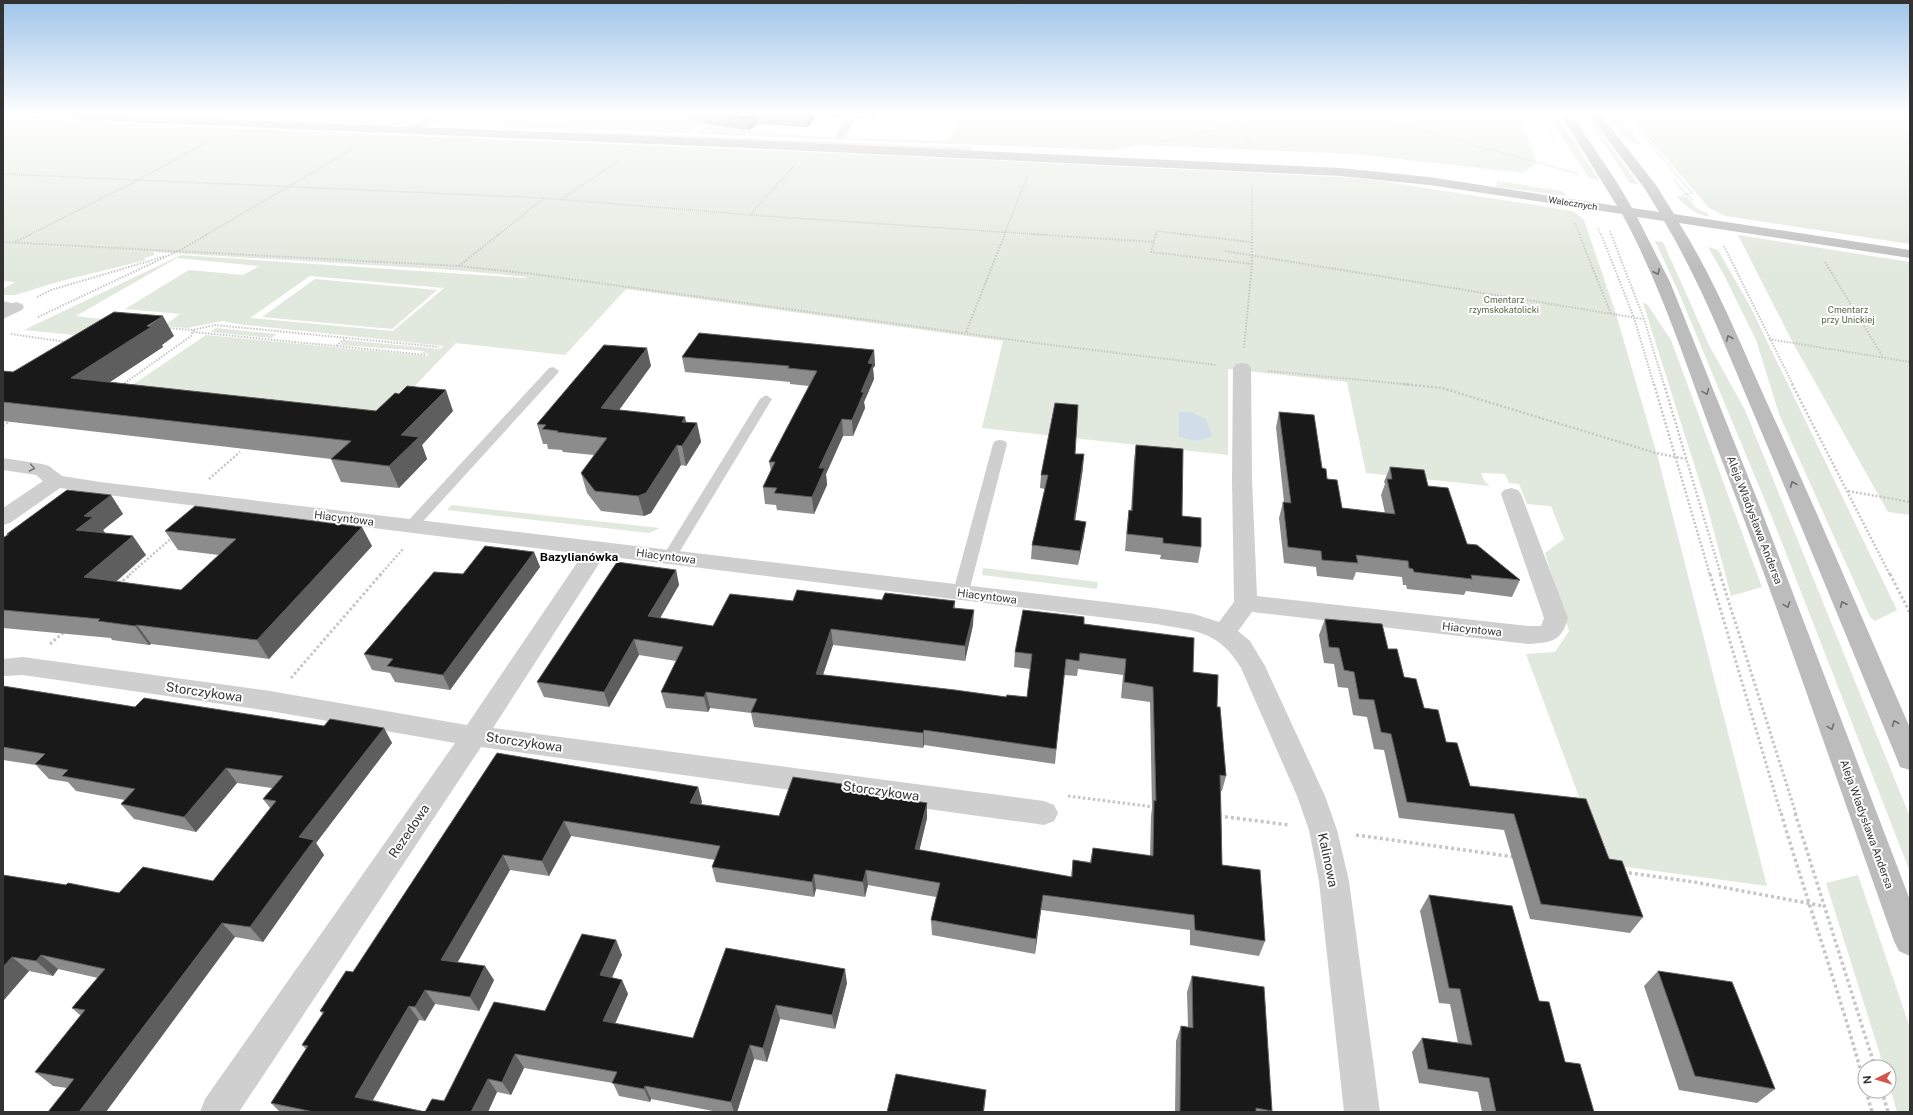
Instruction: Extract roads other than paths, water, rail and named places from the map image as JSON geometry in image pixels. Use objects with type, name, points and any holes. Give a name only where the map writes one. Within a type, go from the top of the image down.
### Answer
[{"type":"main road","name":"Walecznych","points":[[1228,167],[1331,172],[1429,181],[1910,254]]},
{"type":"main road","name":"Aleja Władysława Andersa","points":[[1602,167],[1627,211],[1662,282],[1748,498],[1910,941]]},
{"type":"main road","points":[[1635,167],[1651,188],[1687,247],[1713,300],[1783,459],[1910,759]]},
{"type":"street","points":[[1224,632],[1246,603],[1242,479],[1242,368]]},
{"type":"street","points":[[3,464],[42,470],[56,482],[3,518]]},
{"type":"street","name":"Hiacyntowa","points":[[56,482],[167,497],[670,556],[1194,622],[1224,632]]},
{"type":"street","name":"Hiacyntowa","points":[[1246,603],[1529,635],[1547,634],[1553,628],[1556,618],[1511,494]]},
{"type":"street","name":"Rezedowa","points":[[218,1112],[474,736],[598,548]]},
{"type":"street","name":"Kalinowa","points":[[1224,632],[1241,647],[1253,666],[1311,796],[1323,830],[1334,881],[1362,1112]]},
{"type":"street","name":"Storczykowa","points":[[14,666],[270,702],[474,736],[1044,813]]},
{"type":"lane","points":[[417,527],[553,372]]},
{"type":"lane","points":[[670,556],[766,399]]},
{"type":"lane","points":[[960,592],[1000,444]]},
{"type":"district","name":"Bazylianówka","points":[[579,557]]},
{"type":"park label","name":"Cmentarz rzymskokatolicki","points":[[1504,304]]},
{"type":"park label","name":"Cmentarz przy Unickiej","points":[[1848,314]]}]
